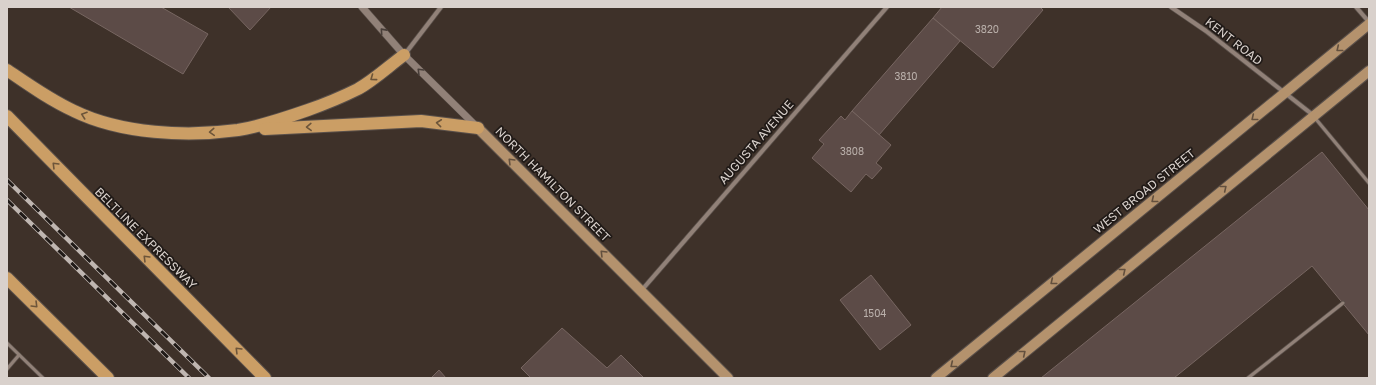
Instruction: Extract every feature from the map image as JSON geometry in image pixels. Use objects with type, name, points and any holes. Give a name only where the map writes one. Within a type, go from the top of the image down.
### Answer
[{"type":"highway","points":[[238,130],[279,120],[358,89],[404,55]]},
{"type":"highway","points":[[7,70],[38,92],[75,112],[109,124],[150,132],[195,133],[421,122],[478,128]]},
{"type":"highway","name":"BELTLINE EXPRESSWAY","points":[[7,116],[266,378]]},
{"type":"highway","points":[[7,278],[108,378]]},
{"type":"main road","name":"WEST BROAD STREET","points":[[936,378],[1369,23]]},
{"type":"main road","points":[[993,378],[1313,115],[1369,71]]},
{"type":"main road","name":"NORTH HAMILTON STREET","points":[[478,128],[728,378]]},
{"type":"street","name":"NORTH HAMILTON STREET","points":[[362,7],[404,55],[478,128]]},
{"type":"street","points":[[404,55],[441,7]]},
{"type":"street","name":"AUGUSTA AVENUE","points":[[641,291],[887,7]]},
{"type":"street","name":"KENT ROAD","points":[[1171,7],[1206,31],[1313,115]]},
{"type":"street","points":[[1356,7],[1369,23]]},
{"type":"lane","points":[[1313,115],[1369,183]]},
{"type":"lane","points":[[1248,378],[1343,303]]},
{"type":"lane","points":[[7,343],[43,378]]},
{"type":"lane","points":[[7,369],[19,355]]},
{"type":"building","points":[[69,7],[161,7],[208,34],[183,74]]},
{"type":"building","points":[[228,7],[271,7],[250,30]]},
{"type":"building","points":[[942,7],[1040,7],[1043,10],[993,68],[933,18]]},
{"type":"building","points":[[933,18],[960,41],[879,135],[852,111]]},
{"type":"building","points":[[852,111],[891,145],[876,163],[882,168],[872,179],[866,174],[851,192],[812,158],[824,144],[819,140],[841,116],[845,120]]},
{"type":"building","points":[[1322,152],[1369,210],[1369,335],[1312,266],[1174,378],[1041,378]]},
{"type":"building","points":[[871,275],[911,325],[880,350],[840,300]]},
{"type":"building","points":[[562,328],[607,368],[621,355],[644,378],[531,378],[521,368]]},
{"type":"building","points":[[439,370],[446,378],[431,378]]},
{"type":"railway","points":[[7,180],[209,378]]},
{"type":"railway","points":[[7,200],[189,378]]}]
